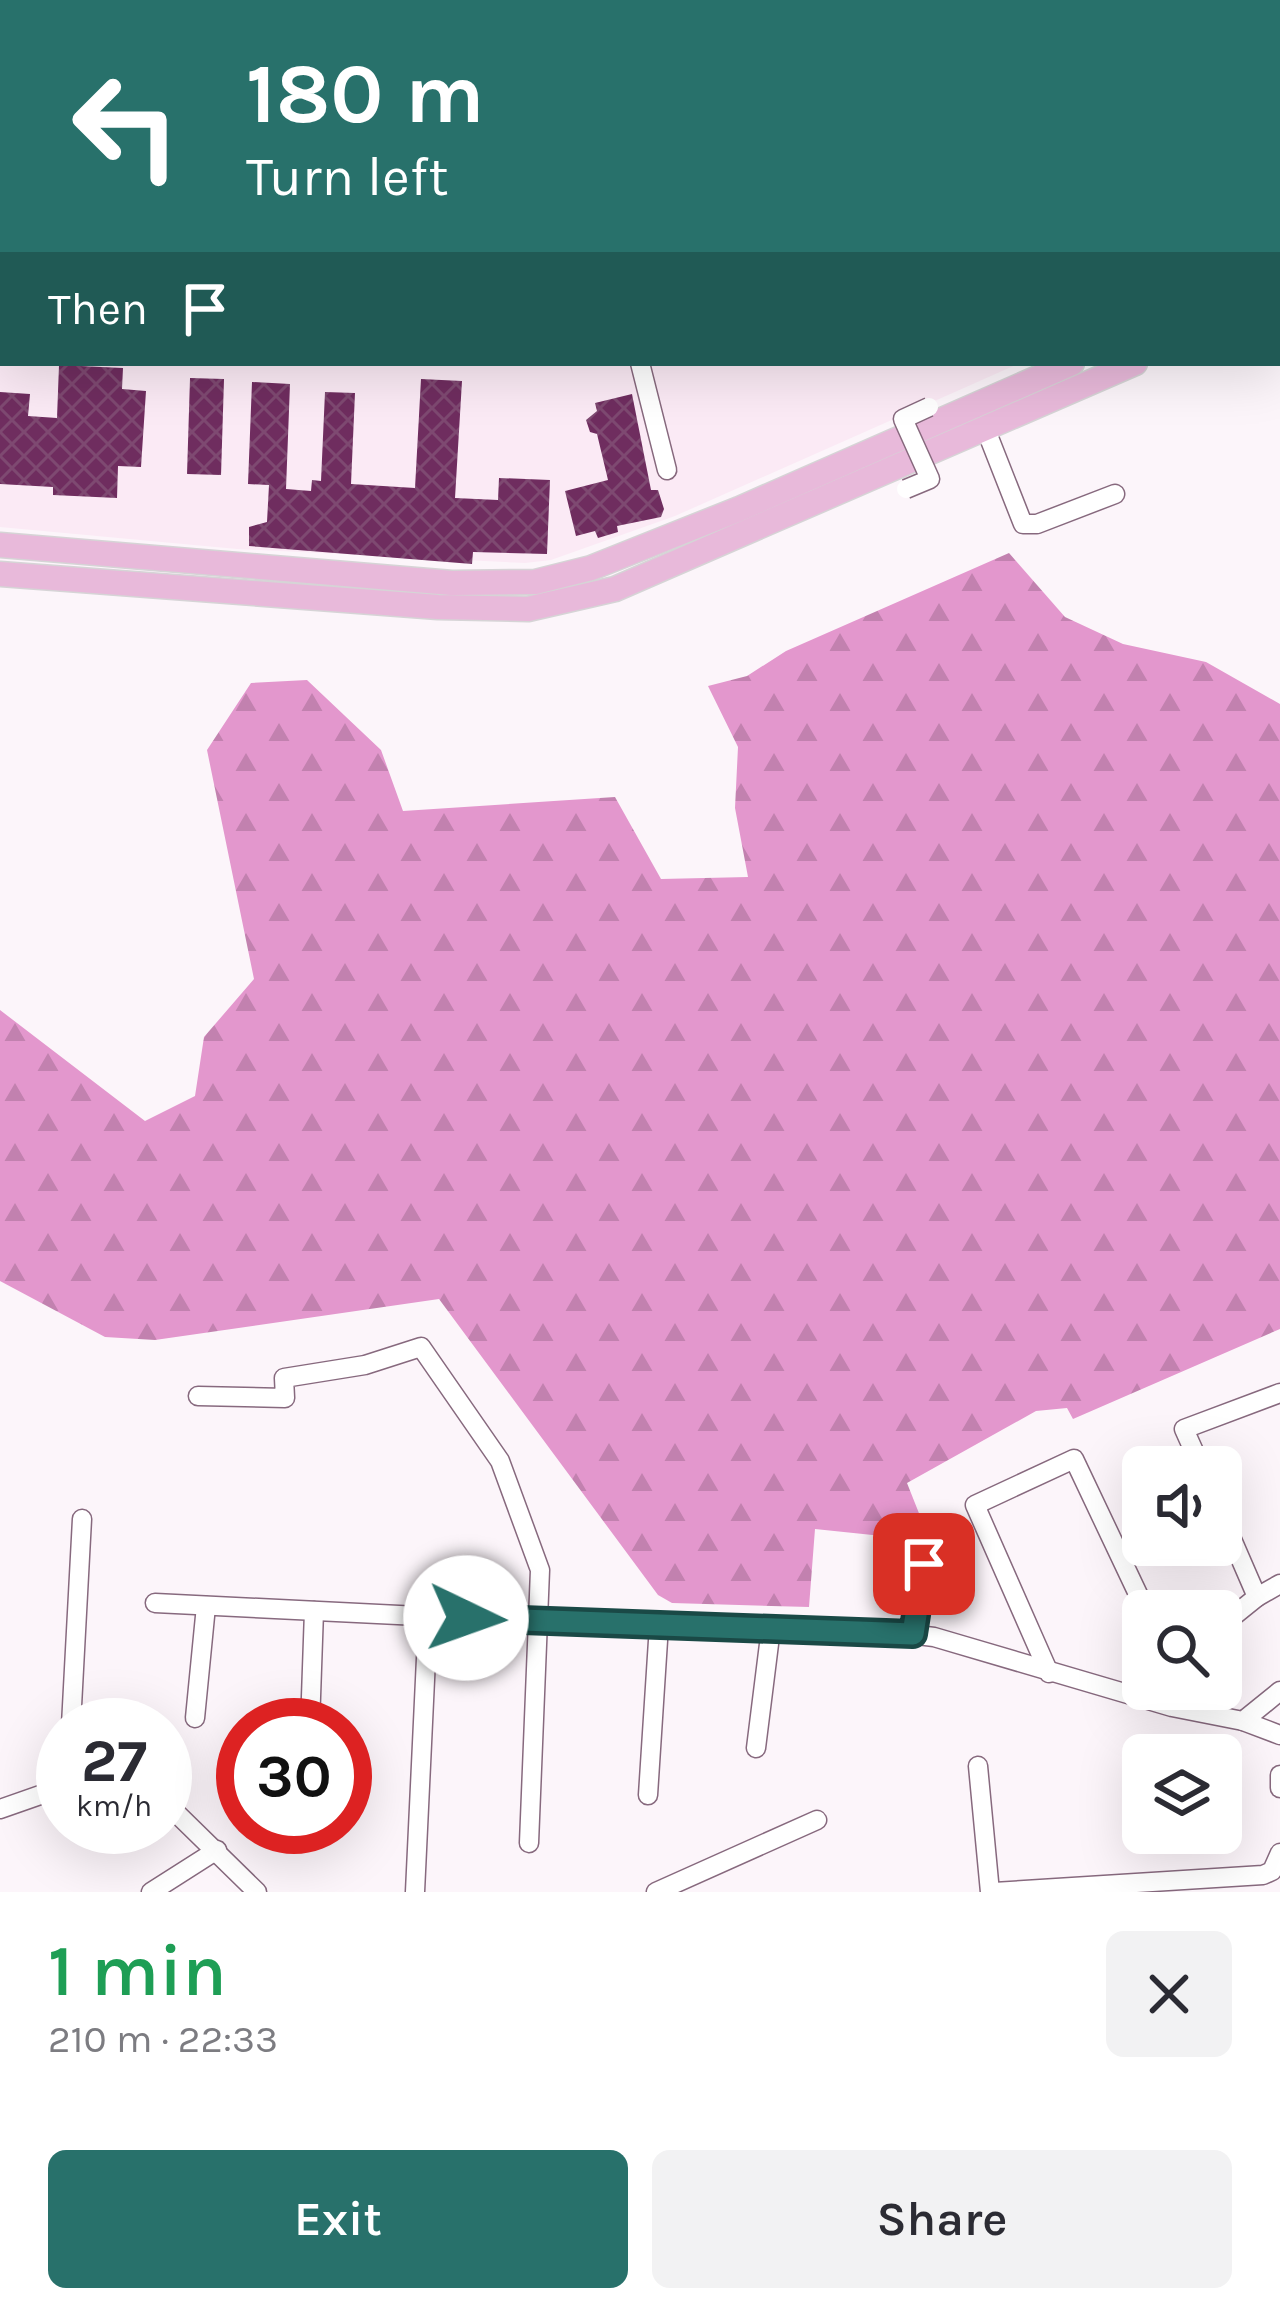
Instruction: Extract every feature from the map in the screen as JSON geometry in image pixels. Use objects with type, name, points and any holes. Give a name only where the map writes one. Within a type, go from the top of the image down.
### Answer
[{"type":"main road","points":[[1011,389],[1047,366]]},
{"type":"main road","points":[[0,545],[452,583],[535,582],[591,568],[718,517],[1065,366]]},
{"type":"main road","points":[[0,574],[528,609],[615,589],[1128,366]]},
{"type":"street","points":[[641,366],[667,470]]},
{"type":"street","points":[[906,489],[930,478],[903,419],[929,407]]},
{"type":"street","points":[[986,430],[1017,513],[1029,526],[1115,494]]},
{"type":"street","points":[[197,1396],[285,1398],[284,1378],[365,1365],[421,1347],[500,1461],[537,1557],[540,1622],[530,1843]]},
{"type":"street","points":[[1192,1446],[1184,1429],[1280,1393]]},
{"type":"street","points":[[1049,1672],[976,1504],[1074,1459],[1136,1590]]},
{"type":"street","points":[[72,1698],[82,1519]]},
{"type":"street","points":[[1242,1563],[1257,1598]]},
{"type":"street","points":[[913,1634],[924,1564]]},
{"type":"street","points":[[1242,1610],[1280,1584]]},
{"type":"street","points":[[155,1603],[913,1634],[1049,1672],[1122,1686]]},
{"type":"street","points":[[195,1718],[206,1606]]},
{"type":"street","points":[[311,1698],[314,1611]]},
{"type":"street","points":[[415,1892],[428,1616]]},
{"type":"street","points":[[647,1795],[659,1625]]},
{"type":"street","points":[[756,1748],[771,1628]]},
{"type":"street","points":[[1244,1721],[1280,1691]]},
{"type":"street","points":[[1214,1710],[1280,1735]]},
{"type":"street","points":[[978,1766],[992,1892],[1261,1884],[1280,1853]]},
{"type":"street","points":[[1280,1775],[1280,1788]]},
{"type":"street","points":[[0,1809],[36,1796]]},
{"type":"street","points":[[656,1892],[817,1820]]},
{"type":"street","points":[[192,1827],[216,1849]]},
{"type":"street","points":[[151,1892],[216,1851]]},
{"type":"street","points":[[221,1854],[257,1892]]},
{"type":"shaded area","points":[[0,366],[1013,366],[675,516],[551,560],[525,563],[237,549],[0,527]]},
{"type":"green space","points":[[1009,553],[1065,617],[1123,644],[1206,662],[1280,704],[1280,1329],[1073,1419],[1067,1408],[1036,1411],[907,1483],[930,1541],[815,1529],[809,1607],[672,1603],[658,1595],[439,1299],[155,1340],[105,1337],[0,1281],[0,1010],[145,1121],[195,1096],[204,1037],[254,979],[207,750],[251,683],[307,680],[381,750],[403,811],[615,797],[661,879],[748,877],[735,808],[738,747],[708,686],[747,676],[786,651]]},
{"type":"building","points":[[59,366],[123,368],[122,389],[146,391],[141,467],[118,466],[117,498],[53,495],[53,487],[0,484],[0,392],[30,394],[28,416],[57,418]]},
{"type":"building","points":[[190,378],[224,379],[221,475],[187,474]]},
{"type":"building","points":[[421,379],[462,381],[455,498],[498,500],[499,478],[550,480],[547,554],[473,552],[472,564],[249,546],[249,527],[267,522],[269,485],[248,484],[252,382],[290,384],[286,489],[311,491],[312,480],[321,481],[325,392],[355,393],[351,484],[415,488]]},
{"type":"building","points":[[632,394],[651,490],[658,490],[664,509],[661,517],[617,526],[618,532],[598,538],[595,531],[576,536],[565,491],[608,480],[597,434],[590,432],[586,420],[597,411],[595,403]]},
{"type":"route","points":[[466,1618],[913,1634],[924,1564]]}]
